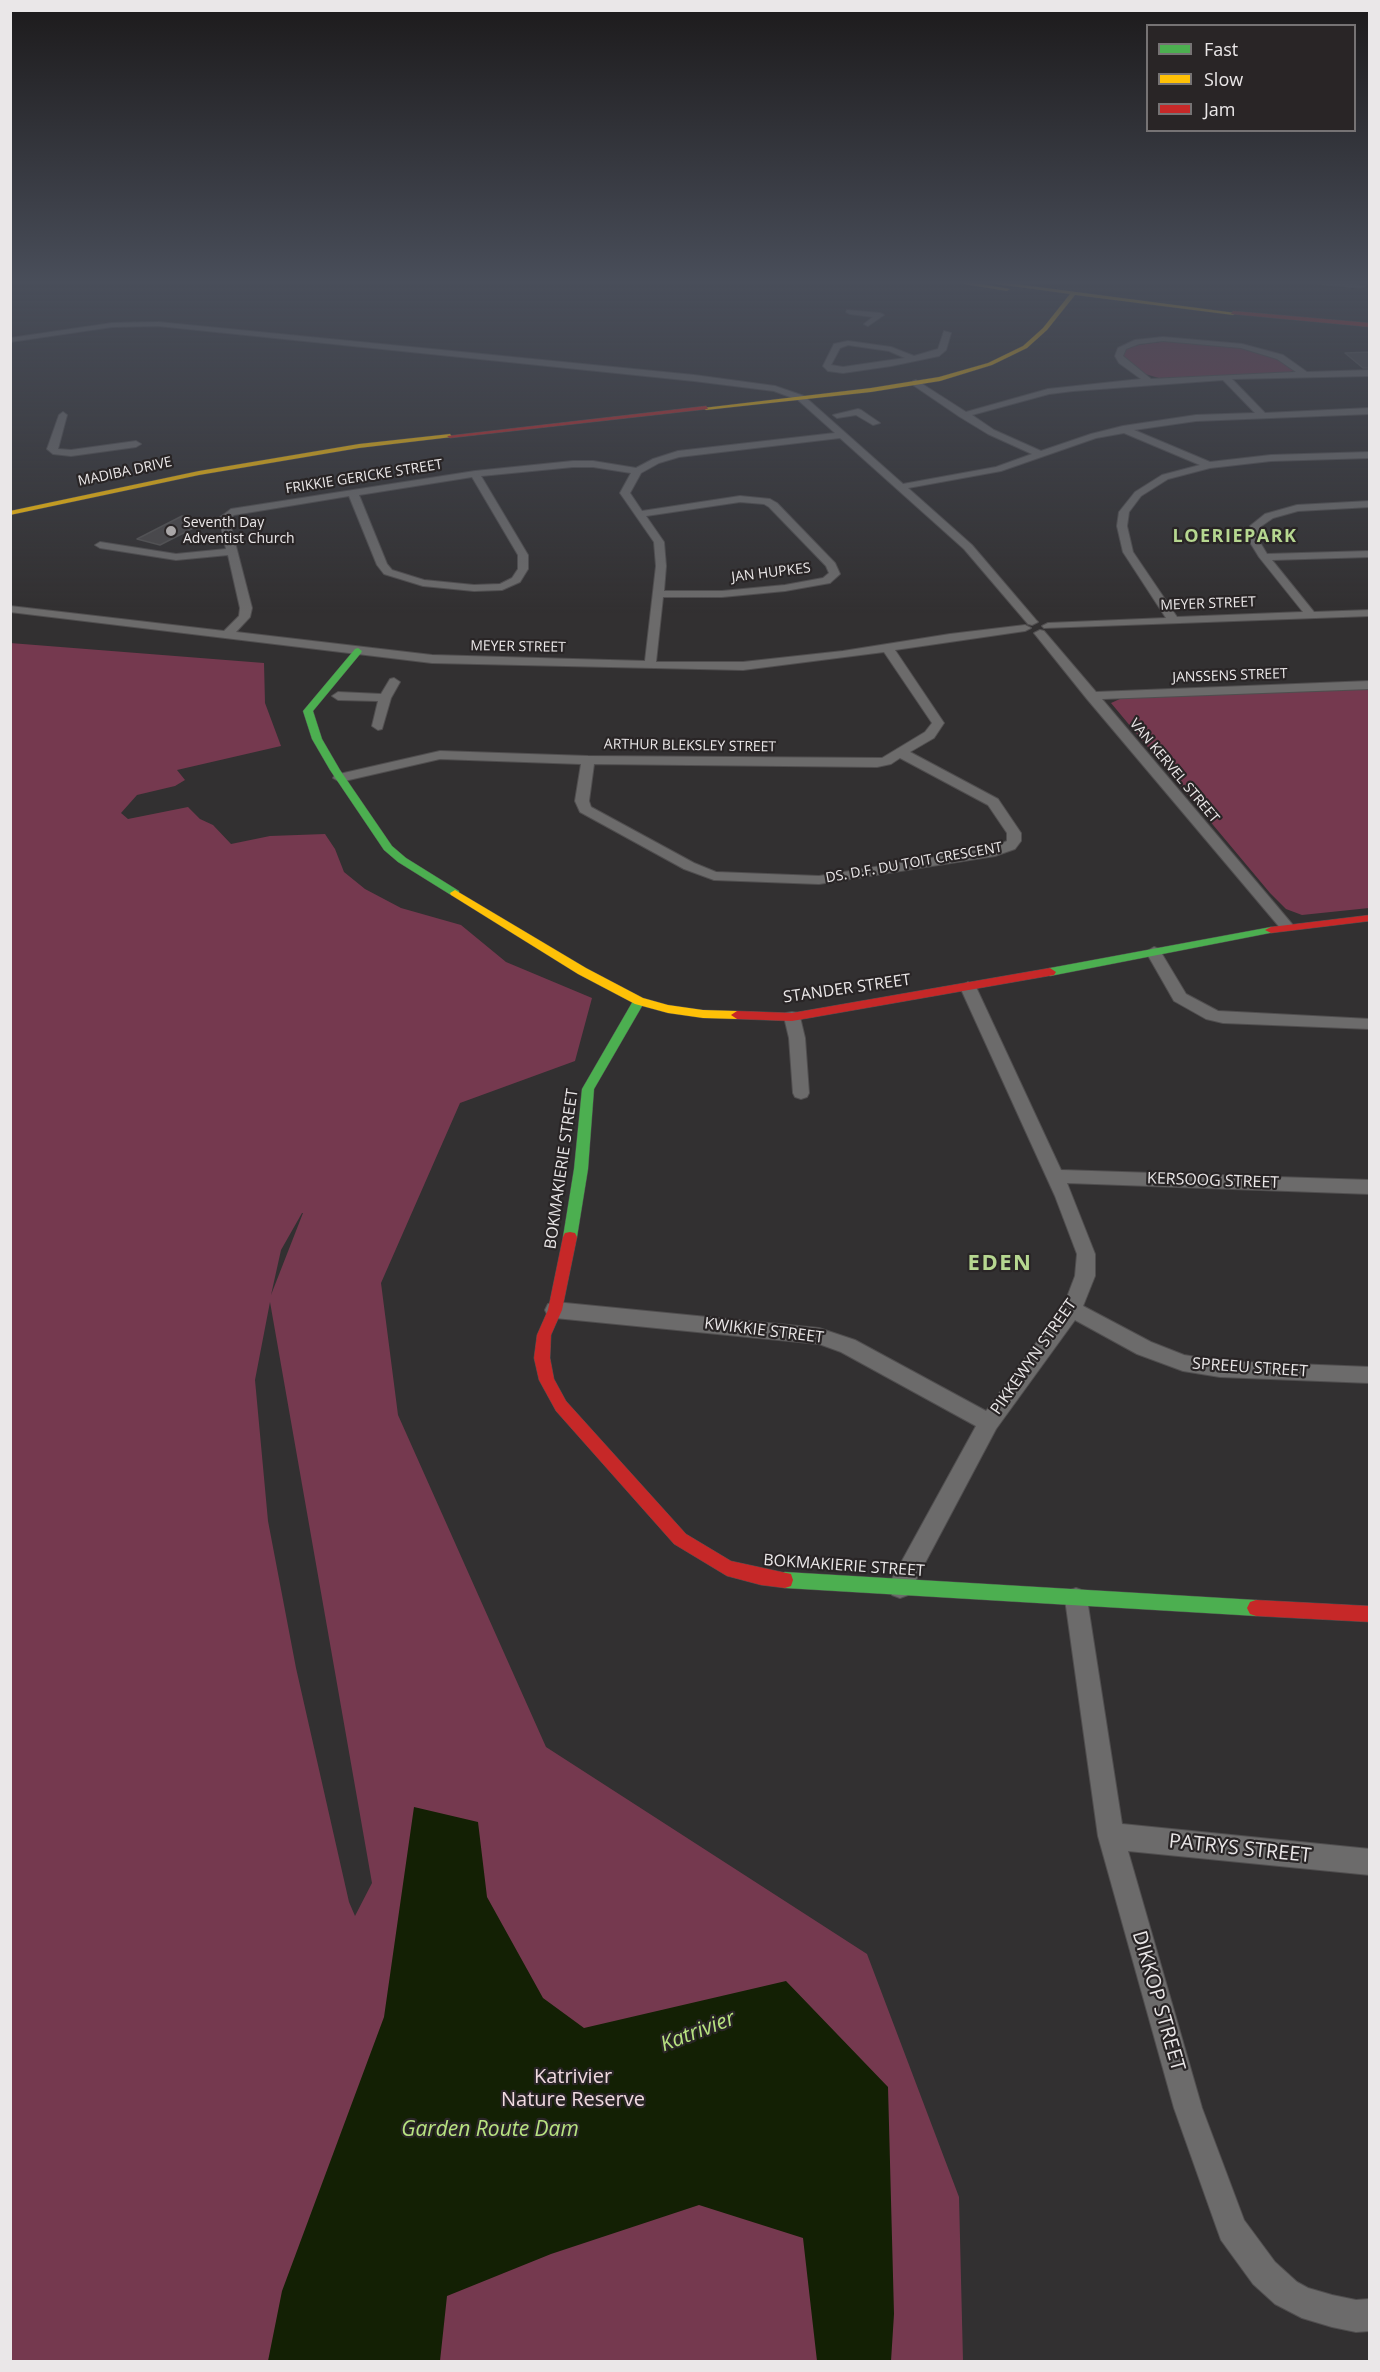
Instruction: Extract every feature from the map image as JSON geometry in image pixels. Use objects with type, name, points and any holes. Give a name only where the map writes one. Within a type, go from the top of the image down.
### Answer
[{"type":"main road","points":[[813,393],[832,394]]},
{"type":"main road","name":"MADIBA DRIVE","points":[[10,513],[199,473],[369,444],[842,393]]},
{"type":"main road","name":"STANDER STREET","points":[[358,651],[308,711],[317,739],[340,778],[395,855],[582,971],[639,1000],[668,1009],[703,1014],[792,1017],[968,987],[1287,927],[1370,918]]},
{"type":"main road","name":"BOKMAKIERIE STREET","points":[[639,1000],[588,1089],[581,1169],[555,1310],[544,1335],[542,1358],[547,1380],[561,1406],[680,1539],[727,1568],[761,1577],[837,1585],[1370,1614]]},
{"type":"street","points":[[784,393],[801,398]]},
{"type":"street","points":[[930,393],[996,435],[1041,454]]},
{"type":"street","points":[[963,415],[1048,393]]},
{"type":"street","points":[[1240,393],[1262,415]]},
{"type":"street","name":"VAN KERVEL STREET","points":[[801,398],[968,547],[1287,927]]},
{"type":"street","points":[[900,487],[986,472],[1094,436],[1123,429],[1196,418],[1370,411]]},
{"type":"street","points":[[837,415],[858,412],[876,423]]},
{"type":"street","points":[[63,415],[52,448],[56,452],[71,453],[136,444]]},
{"type":"street","points":[[1123,429],[1209,465]]},
{"type":"street","points":[[650,665],[661,566],[659,542],[625,493],[637,471],[665,457],[678,454],[842,435]]},
{"type":"street","points":[[1174,621],[1128,552],[1122,526],[1124,512],[1138,494],[1154,482],[1209,465],[1271,458],[1370,455]]},
{"type":"street","name":"FRIKKIE GERICKE STREET","points":[[226,636],[246,613],[224,518],[231,512],[475,474],[583,463],[637,471]]},
{"type":"street","points":[[352,493],[382,565],[388,572],[423,583],[474,588],[502,587],[516,580],[523,569],[523,555],[475,474]]},
{"type":"street","name":"JAN HUPKES","points":[[640,514],[740,499],[766,501],[773,504],[831,565],[835,574],[826,581],[784,588],[722,594],[659,594]]},
{"type":"street","points":[[1311,615],[1264,557],[1256,544],[1255,526],[1269,516],[1308,506],[1370,504]]},
{"type":"street","points":[[100,545],[176,557],[199,557],[233,551]]},
{"type":"street","points":[[1264,557],[1370,554]]},
{"type":"street","name":"MEYER STREET","points":[[10,609],[226,636],[456,661],[743,666],[1036,627],[1370,613]]},
{"type":"street","name":"ARTHUR BLEKSLEY STREET","points":[[340,778],[410,760],[440,755],[588,760],[864,764],[886,761],[930,735],[938,723],[888,648]]},
{"type":"street","points":[[378,726],[385,698],[394,682]]},
{"type":"street","name":"JANSSENS STREET","points":[[1091,696],[1370,685]]},
{"type":"street","points":[[338,696],[385,698]]},
{"type":"street","name":"DS. D.F. DU TOIT CRESCENT","points":[[588,760],[582,801],[585,809],[689,866],[714,876],[789,880],[843,877],[995,852],[1010,846],[1014,841],[1014,833],[993,802],[901,753]]},
{"type":"street","points":[[1154,952],[1180,997],[1212,1015],[1223,1018],[1370,1024]]},
{"type":"street","name":"PIKKEWYN STREET","points":[[900,1587],[989,1423],[1072,1309],[1085,1276],[1086,1254],[1056,1176],[968,987]]},
{"type":"street","points":[[792,1017],[797,1038],[801,1093]]},
{"type":"street","name":"KERSOOG STREET","points":[[1056,1176],[1370,1187]]},
{"type":"street","name":"SPREEU STREET","points":[[1072,1309],[1144,1348],[1183,1364],[1220,1369],[1370,1375]]},
{"type":"street","name":"KWIKKIE STREET","points":[[555,1310],[819,1336],[848,1346],[989,1423]]},
{"type":"street","name":"DIKKOP STREET","points":[[1076,1599],[1111,1836],[1188,2108],[1232,2229],[1264,2273],[1286,2293],[1302,2302],[1332,2311],[1356,2316],[1370,2315]]},
{"type":"street","name":"PATRYS STREET","points":[[1111,1836],[1370,1862]]},
{"type":"green space","name":"Katrivier Nature Reserve","points":[[10,643],[264,663],[265,703],[281,746],[177,770],[185,780],[175,786],[137,795],[121,813],[128,819],[188,807],[200,819],[213,825],[231,844],[270,836],[325,834],[335,849],[344,872],[365,889],[401,908],[461,925],[506,962],[592,998],[575,1061],[460,1103],[381,1283],[398,1415],[546,1747],[867,1954],[959,2197],[963,2361],[11,2361]],"holes":[[[303,1213],[271,1295],[281,1250]],[[270,1302],[372,1883],[355,1916],[349,1902],[296,1668],[268,1521],[255,1380]]]},
{"type":"green space","points":[[1369,688],[1369,908],[1302,915],[1286,909],[1270,893],[1111,703],[1122,698]]},
{"type":"water","name":"Garden Route Dam","points":[[414,1807],[478,1822],[487,1897],[543,1998],[584,2028],[786,1981],[888,2087],[894,2314],[891,2361],[817,2361],[803,2238],[699,2205],[551,2254],[447,2296],[440,2361],[268,2361],[282,2291],[384,2017]]},
{"type":"building","name":"Seventh Day Adventist Church","points":[[182,516],[205,522],[160,545],[137,539]]},
{"type":"traffic: fast","points":[[358,651],[308,711],[317,739],[335,770],[388,848],[402,860],[455,893]]},
{"type":"traffic: fast","points":[[1050,972],[1271,930]]},
{"type":"traffic: fast","points":[[570,1237],[581,1169],[588,1089],[639,1001]]},
{"type":"traffic: fast","points":[[785,1580],[1256,1608]]},
{"type":"traffic: slow","points":[[706,408],[846,393]]},
{"type":"traffic: slow","points":[[10,513],[199,473],[359,446],[450,436]]},
{"type":"traffic: slow","points":[[455,893],[582,971],[639,1001],[668,1009],[703,1014],[737,1015]]},
{"type":"traffic: jam","points":[[450,436],[706,408]]},
{"type":"traffic: jam","points":[[1271,930],[1370,918]]},
{"type":"traffic: jam","points":[[737,1015],[792,1017],[1050,972]]},
{"type":"traffic: jam","points":[[570,1237],[555,1310],[544,1335],[542,1358],[547,1380],[561,1406],[680,1539],[727,1568],[761,1577],[785,1580]]},
{"type":"traffic: jam","points":[[1256,1608],[1370,1614]]},
{"type":"place","name":"Seventh Day Adventist Church","points":[[171,531]]},
{"type":"district","name":"LOERIEPARK","points":[[1235,537]]},
{"type":"district","name":"EDEN","points":[[1000,1264]]},
{"type":"water label","name":"Katrivier","points":[[698,2032]]}]
